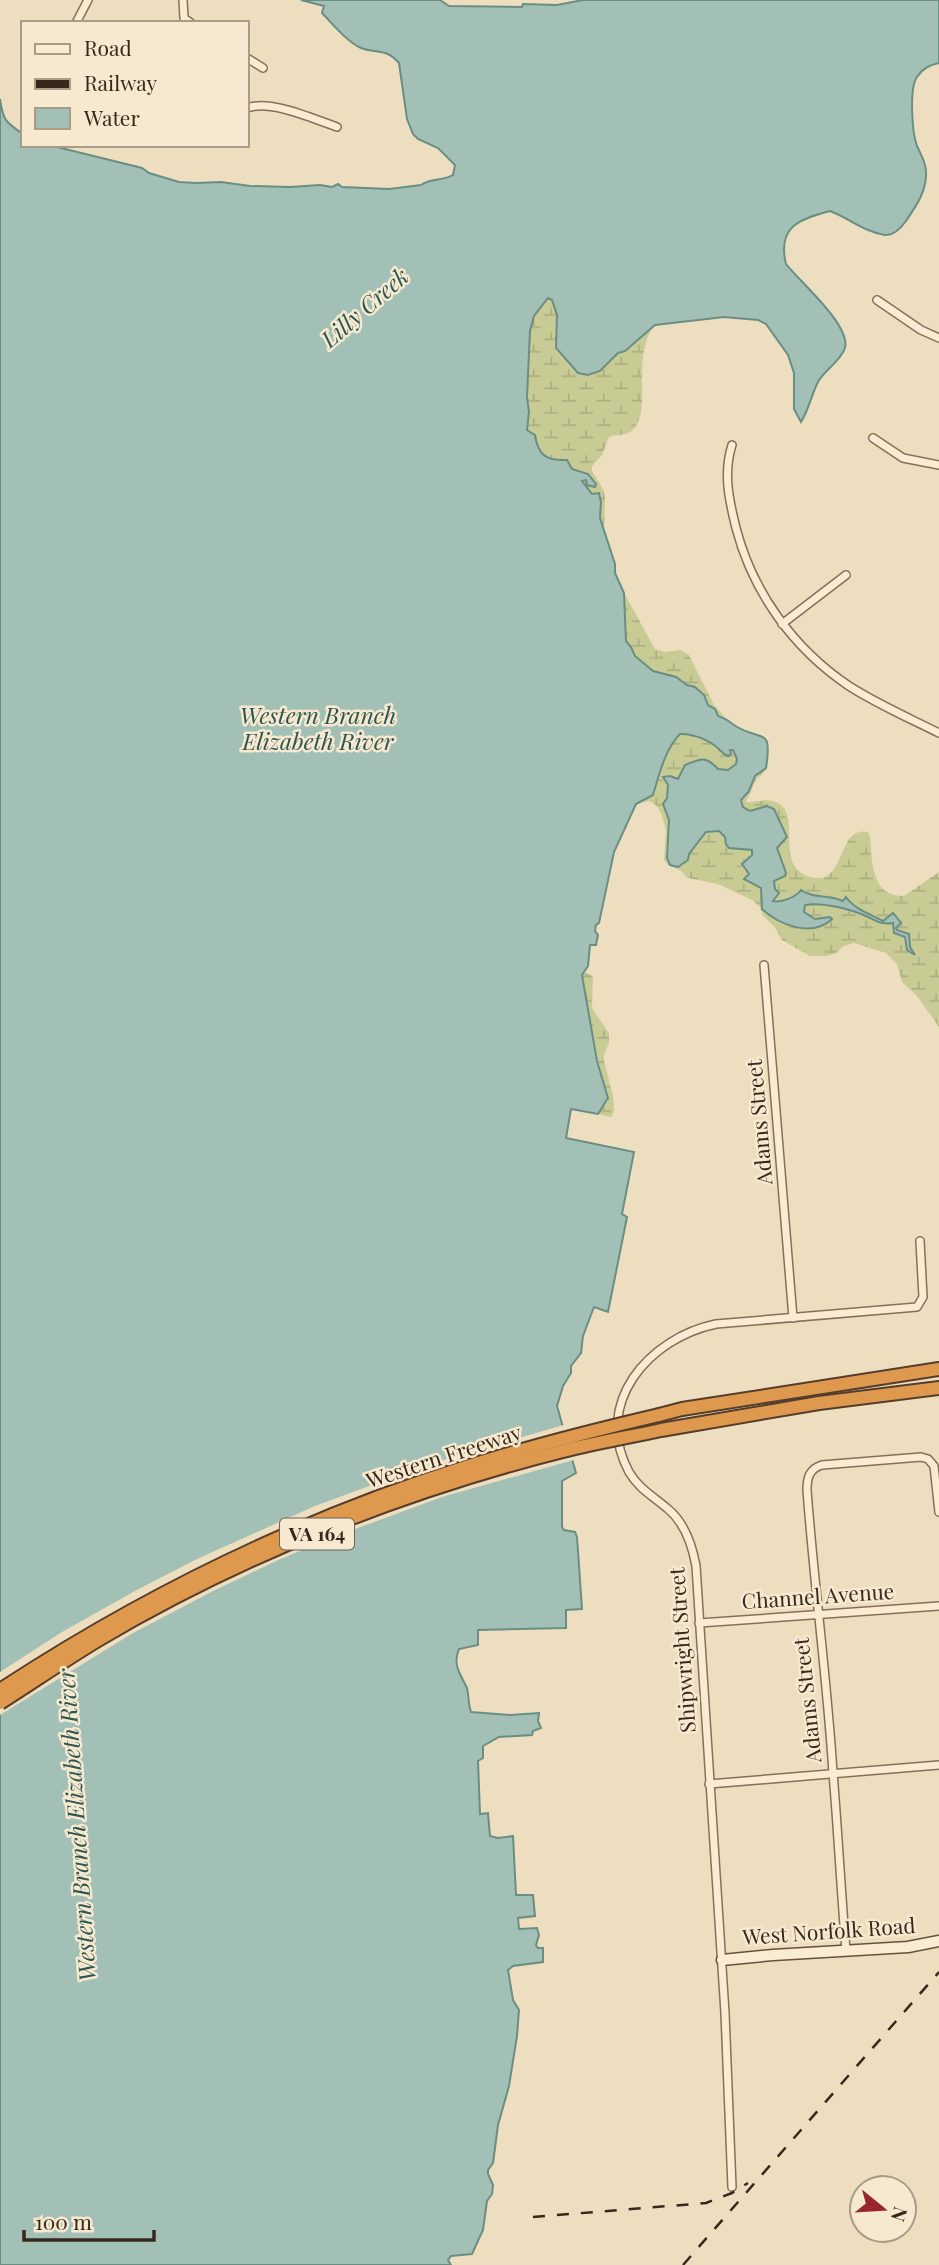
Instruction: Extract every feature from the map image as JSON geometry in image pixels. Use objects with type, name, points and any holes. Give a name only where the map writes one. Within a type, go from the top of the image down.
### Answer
[{"type":"highway","name":"Western Freeway","points":[[0,1690],[120,1617],[207,1571],[301,1528],[469,1466],[569,1437],[682,1409],[939,1369]]},
{"type":"highway","name":"Western Freeway","points":[[0,1703],[99,1640],[266,1555],[353,1518],[484,1473],[564,1451],[661,1430],[819,1403],[939,1388]]},
{"type":"highway","points":[[883,1395],[939,1396]]},
{"type":"street","points":[[77,21],[88,0]]},
{"type":"street","points":[[183,0],[184,18],[188,21]]},
{"type":"street","points":[[248,59],[264,68]]},
{"type":"street","points":[[248,108],[254,105],[271,106],[337,127]]},
{"type":"street","points":[[877,300],[921,330],[939,338]]},
{"type":"street","points":[[873,438],[904,458],[939,465]]},
{"type":"street","points":[[732,445],[727,478],[739,539],[751,570],[782,624],[800,645],[850,687],[939,733]]},
{"type":"street","points":[[782,624],[846,575]]},
{"type":"street","name":"Adams Street","points":[[764,965],[793,1318]]},
{"type":"street","name":"Shipwright Street","points":[[732,2188],[722,1960],[696,1566],[690,1540],[678,1519],[642,1490],[630,1473],[620,1448],[618,1428],[621,1407],[631,1383],[648,1358],[682,1334],[716,1324],[917,1307],[923,1297],[920,1241]]},
{"type":"street","name":"Adams Street","points":[[846,1950],[836,1843],[834,1773],[817,1615],[807,1482],[816,1467],[912,1458],[928,1459],[934,1466],[939,1512]]},
{"type":"street","name":"Channel Avenue","points":[[699,1623],[939,1606]]},
{"type":"street","points":[[709,1784],[939,1765]]},
{"type":"street","name":"West Norfolk Road","points":[[722,1960],[908,1947],[939,1941]]},
{"type":"green space","points":[[548,297],[552,300],[557,315],[556,343],[600,371],[618,353],[626,351],[655,325],[647,338],[644,353],[641,413],[637,424],[628,433],[609,437],[602,455],[592,466],[605,498],[604,530],[599,493],[590,493],[581,481],[586,480],[590,485],[579,470],[572,469],[567,460],[548,459],[536,445],[536,438],[527,430],[530,332],[534,316]]},
{"type":"green space","points":[[624,593],[655,649],[665,652],[680,650],[689,655],[714,705],[725,717],[718,716],[697,688],[653,671],[635,657],[626,641]]},
{"type":"green space","points":[[684,733],[712,743],[728,756],[730,750],[733,750],[737,759],[736,764],[728,770],[718,769],[707,760],[699,760],[685,765],[678,779],[662,778],[668,785],[667,798],[663,804],[669,820],[667,858],[682,864],[706,832],[714,830],[725,837],[729,848],[752,850],[746,867],[761,888],[762,909],[779,921],[811,929],[826,916],[817,918],[804,912],[805,905],[836,907],[883,923],[893,923],[898,936],[906,937],[907,950],[910,950],[910,937],[897,930],[893,913],[883,921],[858,909],[846,898],[843,901],[826,896],[800,894],[773,901],[776,891],[774,881],[786,873],[777,849],[786,834],[781,828],[778,814],[767,806],[750,811],[743,807],[741,800],[749,791],[755,776],[766,768],[768,750],[767,769],[756,780],[746,802],[770,800],[782,806],[789,826],[790,851],[799,871],[811,877],[822,878],[831,873],[851,837],[858,832],[868,832],[875,876],[885,891],[904,896],[939,872],[939,1027],[917,996],[902,982],[897,964],[886,953],[854,943],[826,956],[810,956],[782,940],[774,926],[763,916],[760,907],[752,900],[718,884],[688,878],[668,865],[664,860],[666,831],[658,807],[650,801],[640,803],[655,788],[670,747]]},
{"type":"green space","points":[[585,969],[585,973],[593,978],[592,1008],[609,1033],[609,1043],[603,1057],[613,1096],[614,1111],[611,1117],[598,1114],[608,1101],[594,1046],[582,975]]},
{"type":"water","name":"Western Branch Elizabeth River","points":[[301,0],[440,0],[449,6],[522,7],[523,4],[557,5],[583,0],[939,0],[939,63],[922,71],[914,83],[913,91],[914,131],[924,162],[926,179],[923,192],[906,221],[894,233],[885,235],[869,231],[830,211],[800,222],[788,233],[785,241],[786,264],[833,316],[845,339],[843,353],[818,382],[801,422],[794,409],[794,373],[788,355],[766,324],[758,320],[724,317],[655,325],[625,351],[618,353],[600,371],[588,375],[578,373],[556,348],[557,315],[552,300],[548,298],[534,316],[530,331],[527,397],[527,430],[535,435],[541,452],[548,458],[567,460],[572,469],[588,474],[596,484],[595,487],[587,485],[586,480],[582,481],[592,494],[599,493],[600,518],[615,564],[615,573],[624,593],[626,641],[635,656],[653,671],[676,677],[695,687],[718,716],[767,741],[766,768],[755,776],[749,791],[741,800],[743,807],[750,811],[767,806],[774,809],[787,837],[777,848],[786,873],[774,881],[775,889],[779,893],[773,901],[788,899],[801,890],[811,895],[843,901],[846,897],[858,908],[883,921],[893,913],[901,923],[897,930],[909,934],[910,947],[915,955],[907,950],[905,937],[894,933],[893,923],[879,922],[860,913],[828,905],[805,905],[804,912],[815,919],[832,919],[815,928],[796,927],[769,915],[762,909],[761,888],[744,879],[749,874],[742,864],[752,855],[752,850],[729,848],[725,837],[719,831],[706,832],[689,854],[688,860],[678,867],[670,865],[667,858],[669,820],[663,804],[667,798],[668,785],[663,777],[678,779],[685,765],[700,760],[707,760],[718,769],[728,770],[736,764],[737,759],[733,750],[730,750],[731,754],[728,756],[707,741],[693,735],[680,734],[666,755],[653,795],[636,804],[614,852],[599,923],[596,925],[596,945],[590,945],[588,966],[582,975],[597,1061],[608,1098],[598,1114],[571,1109],[566,1138],[634,1152],[622,1214],[627,1217],[608,1312],[594,1307],[583,1336],[581,1353],[571,1366],[571,1373],[563,1386],[557,1406],[576,1473],[562,1481],[562,1527],[575,1532],[577,1537],[582,1609],[566,1610],[566,1628],[478,1630],[478,1645],[459,1649],[457,1655],[457,1665],[467,1688],[471,1712],[510,1715],[539,1713],[541,1728],[533,1731],[532,1735],[499,1737],[483,1746],[483,1758],[478,1761],[480,1814],[488,1813],[490,1836],[513,1836],[516,1895],[533,1895],[535,1916],[518,1918],[519,1929],[537,1928],[539,1935],[536,1945],[543,1948],[543,1962],[513,1966],[508,1970],[513,2000],[519,2010],[517,2036],[509,2086],[498,2125],[493,2163],[488,2170],[493,2185],[492,2194],[487,2201],[483,2230],[472,2254],[451,2256],[448,2260],[451,2265],[0,2265],[0,99],[6,120],[21,133],[21,147],[57,147],[142,168],[149,173],[179,182],[290,187],[332,187],[338,184],[342,187],[389,189],[421,185],[453,175],[455,165],[438,148],[413,134],[407,119],[399,63],[389,54],[354,44],[322,13],[324,6]]},
{"type":"pier","points":[[567,1424],[577,1459],[442,1497],[276,1561],[133,1633],[0,1715],[0,1672],[62,1632],[197,1559],[315,1506],[426,1465]]},
{"type":"railway","points":[[683,2265],[939,1972]]},
{"type":"railway","points":[[533,2217],[706,2203],[732,2193],[748,2183]]},
{"type":"water label","name":"Lilly Creek","points":[[365,308]]}]
